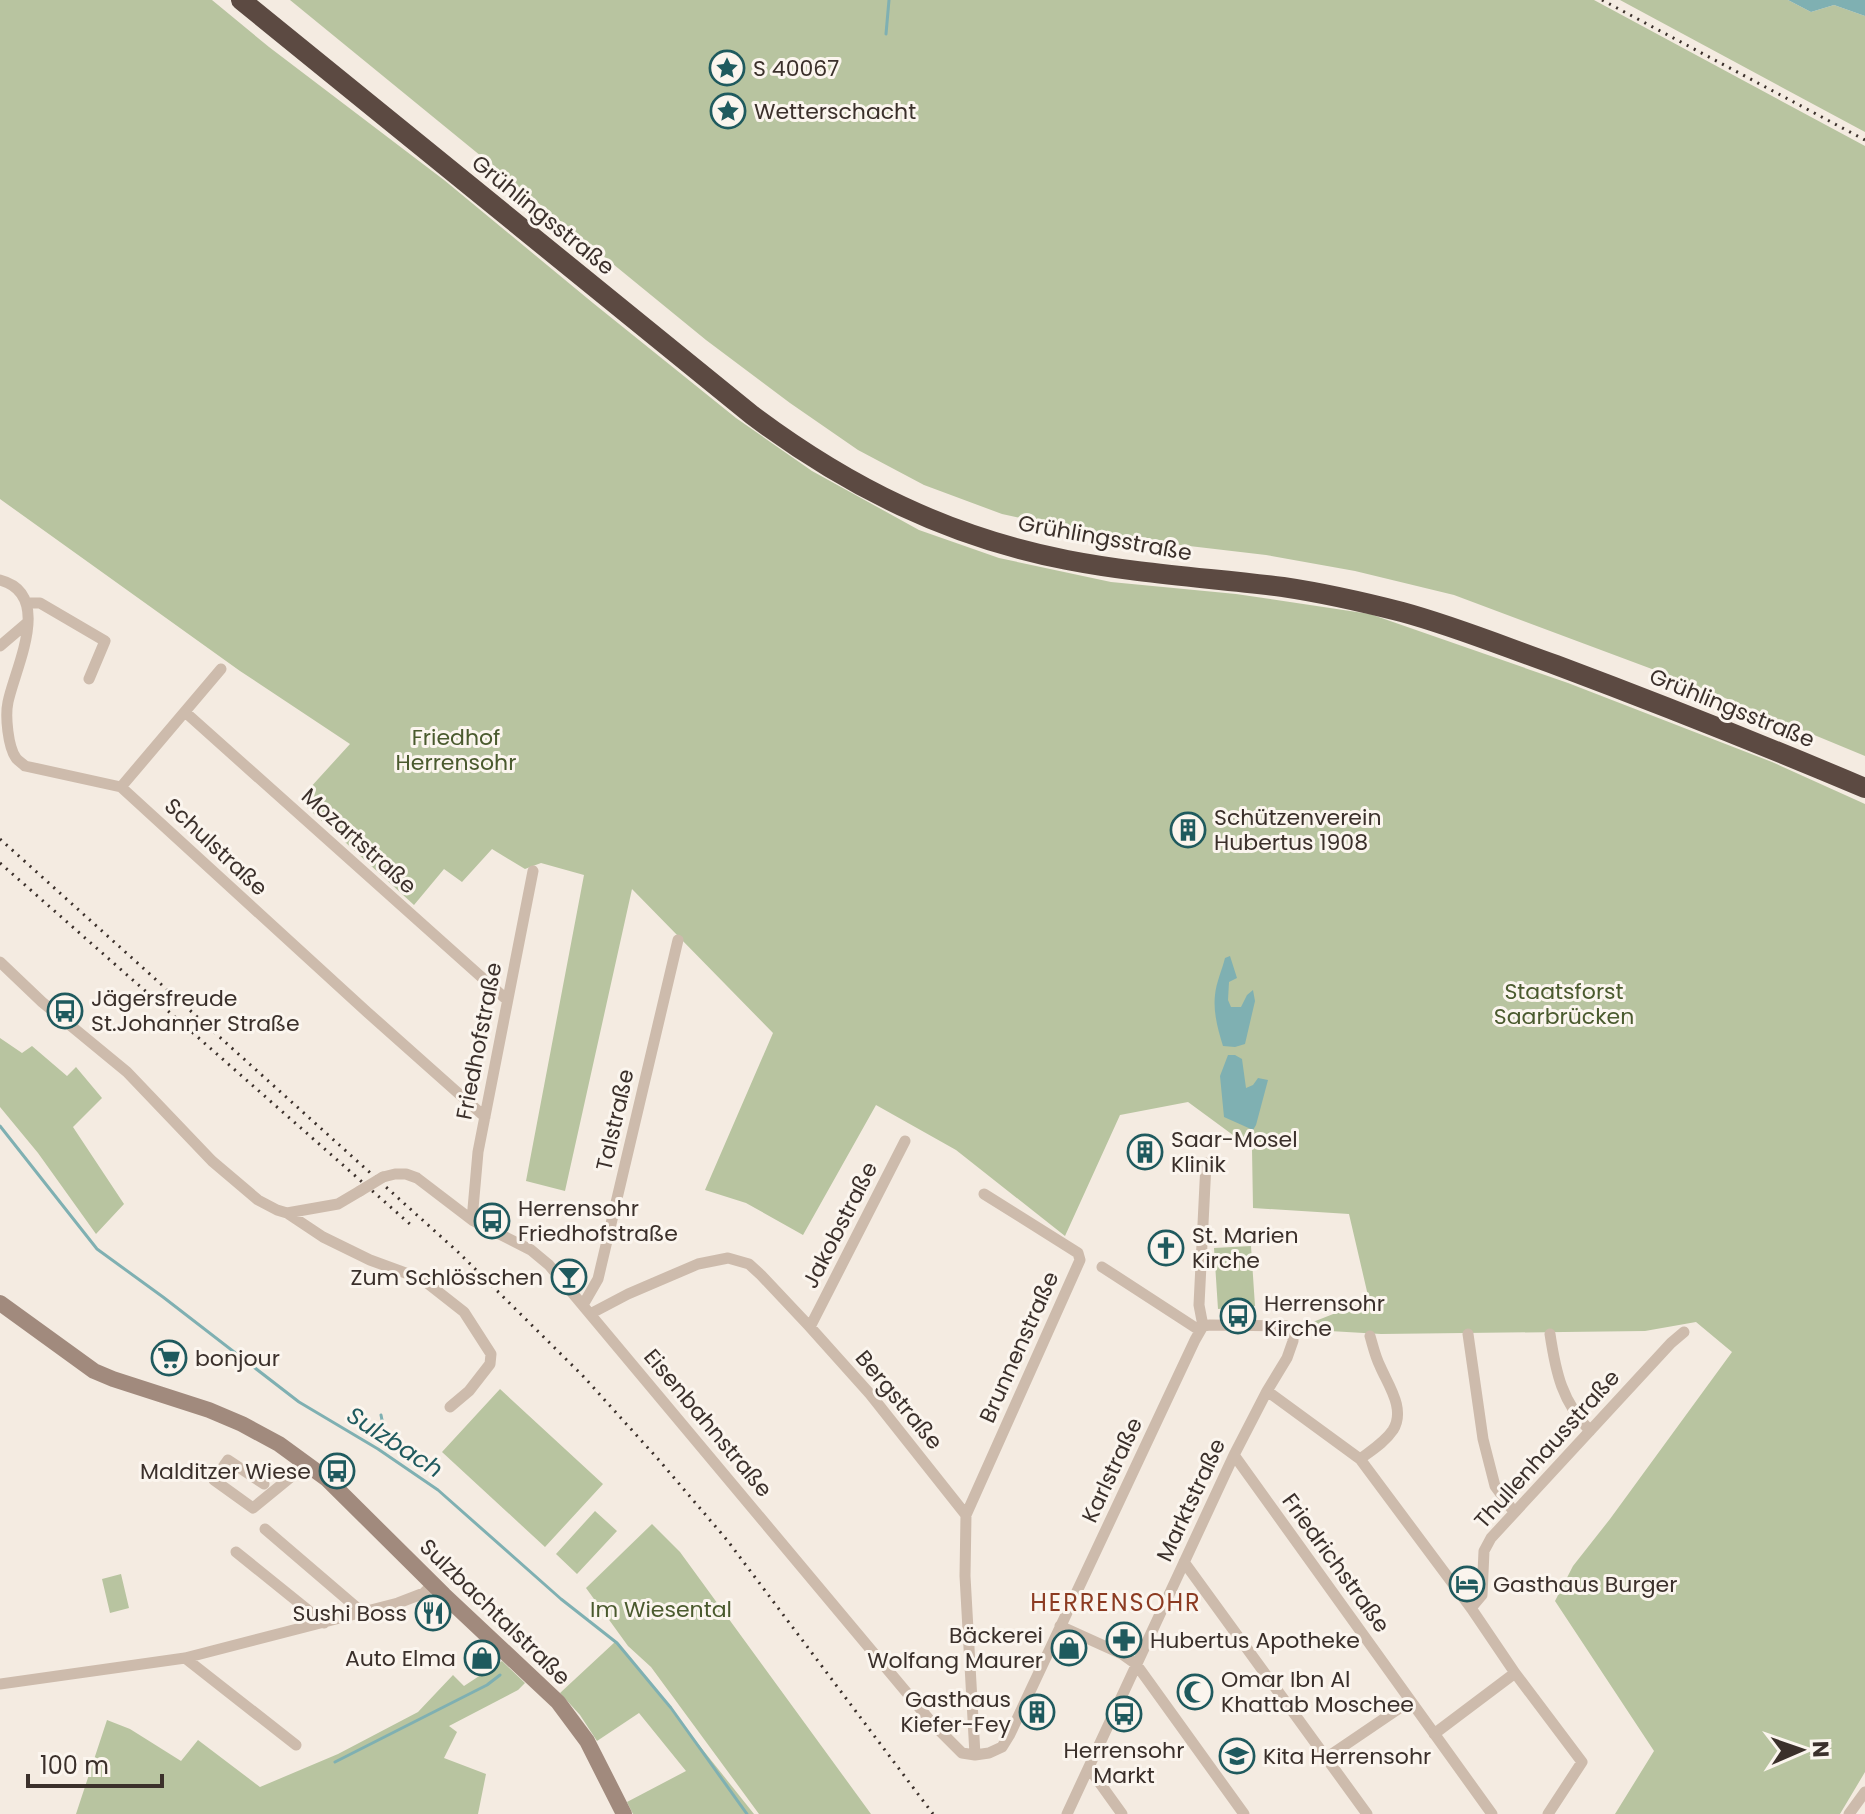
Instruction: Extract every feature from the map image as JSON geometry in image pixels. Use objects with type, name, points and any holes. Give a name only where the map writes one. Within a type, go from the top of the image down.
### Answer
[{"type":"highway","name":"Grühlingsstraße","points":[[241,0],[752,415],[792,445],[880,497],[928,519],[1017,549],[1118,568],[1286,588],[1406,613],[1607,684],[1865,788]]},
{"type":"highway","points":[[261,0],[759,404],[800,434],[886,485],[974,523],[1071,548],[1291,576],[1408,601],[1609,671],[1865,775]]},
{"type":"main road","name":"Sulzbachtalstraße","points":[[0,1303],[94,1371],[226,1417],[308,1463],[565,1711],[587,1741],[624,1814]]},
{"type":"street","points":[[0,580],[14,585],[29,612],[25,642],[7,705],[6,722],[14,756],[25,766],[121,787],[221,669]]},
{"type":"street","points":[[26,603],[40,603],[105,641],[89,679]]},
{"type":"street","points":[[0,646],[27,623]]},
{"type":"street","name":"Mozartstraße","points":[[185,712],[507,1000]]},
{"type":"street","name":"Schulstraße","points":[[121,787],[485,1117]]},
{"type":"street","name":"Friedhofstraße","points":[[472,1220],[478,1152],[533,871]]},
{"type":"street","name":"Talstraße","points":[[586,1309],[598,1279],[678,940]]},
{"type":"street","points":[[0,962],[42,1002],[127,1072],[224,1172],[268,1206],[287,1213],[323,1237],[370,1260],[422,1279],[464,1312],[491,1354],[490,1364],[469,1391],[450,1407]]},
{"type":"street","name":"Jakobstraße","points":[[810,1327],[905,1141]]},
{"type":"street","name":"Karlstraße","points":[[969,1754],[989,1753],[1002,1747],[1010,1734],[1201,1328],[1199,1305],[1206,1163]]},
{"type":"street","name":"Eisenbahnstraße","points":[[287,1213],[338,1204],[383,1177],[406,1174],[417,1178],[472,1220],[531,1250],[549,1265],[933,1724],[969,1754]]},
{"type":"street","name":"Brunnenstraße","points":[[966,1515],[1080,1260],[1078,1253],[984,1194]]},
{"type":"street","name":"Bergstraße","points":[[586,1309],[698,1264],[728,1258],[749,1264],[870,1394],[966,1515]]},
{"type":"street","points":[[1102,1267],[1201,1328]]},
{"type":"street","name":"Marktstraße","points":[[1067,1814],[1234,1455],[1287,1358],[1293,1341],[1293,1332],[1286,1326],[1210,1325],[1201,1328]]},
{"type":"street","name":"Thullenhausstraße","points":[[1471,1608],[1482,1595],[1484,1551],[1491,1538],[1684,1332]]},
{"type":"street","points":[[1468,1334],[1483,1439],[1495,1486],[1514,1512]]},
{"type":"street","points":[[1550,1334],[1562,1389],[1574,1414],[1590,1431]]},
{"type":"street","points":[[1360,1459],[1387,1439],[1398,1419],[1395,1398],[1370,1336]]},
{"type":"street","points":[[1267,1391],[1360,1459],[1582,1762],[1548,1814]]},
{"type":"street","name":"Friedrichstraße","points":[[1234,1455],[1492,1814]]},
{"type":"street","points":[[264,1484],[228,1460],[214,1480],[253,1508],[308,1463]]},
{"type":"street","points":[[966,1515],[969,1754]]},
{"type":"street","points":[[265,1529],[363,1613]]},
{"type":"street","points":[[236,1552],[324,1623]]},
{"type":"street","points":[[1184,1562],[1367,1814]]},
{"type":"street","points":[[0,1684],[185,1658],[411,1599],[433,1584]]},
{"type":"street","points":[[1060,1626],[1122,1654],[1136,1664],[1244,1814]]},
{"type":"street","points":[[185,1658],[296,1745]]},
{"type":"street","points":[[1434,1734],[1515,1673]]},
{"type":"street","points":[[1326,1758],[1410,1701]]},
{"type":"street","points":[[1089,1768],[1122,1814]]},
{"type":"street","points":[[1849,1814],[1865,1792]]},
{"type":"green space","name":"Staatsforst Saarbrücken","points":[[0,0],[212,0],[444,180],[736,418],[812,471],[919,530],[999,558],[1111,582],[1236,594],[1370,614],[1568,683],[1772,762],[1865,804],[1865,1772],[1840,1814],[1615,1814],[1654,1751],[1555,1601],[1573,1566],[1732,1352],[1696,1322],[1645,1331],[1381,1334],[1295,1329],[1369,1300],[1349,1214],[1253,1208],[1252,1149],[1188,1102],[1120,1115],[1065,1236],[956,1150],[876,1105],[803,1235],[746,1203],[705,1190],[773,1033],[632,889],[565,1191],[526,1181],[584,875],[541,863],[525,869],[492,849],[462,882],[444,869],[414,905],[299,800],[350,744],[240,671],[0,499]]},
{"type":"green space","points":[[290,0],[1594,0],[1865,146],[1865,756],[1684,681],[1454,595],[1355,571],[1266,555],[1104,536],[1002,514],[924,485],[858,450],[706,340]]},
{"type":"green space","points":[[1620,0],[1788,0],[1811,12],[1834,5],[1865,16],[1865,132]]},
{"type":"green space","points":[[0,1038],[22,1053],[32,1046],[67,1076],[76,1067],[102,1098],[73,1127],[124,1204],[96,1234],[38,1153],[0,1107]]},
{"type":"green space","points":[[1251,1246],[1255,1306],[1218,1309],[1214,1248]]},
{"type":"green space","points":[[500,1389],[603,1484],[545,1547],[442,1452]]},
{"type":"green space","points":[[595,1511],[617,1531],[577,1574],[556,1554]]},
{"type":"green space","name":"Im Wiesental","points":[[652,1524],[680,1552],[871,1814],[759,1814],[651,1667],[628,1646],[586,1588]]},
{"type":"green space","points":[[121,1574],[129,1608],[110,1613],[102,1579]]},
{"type":"green space","points":[[616,1641],[754,1814],[633,1814],[627,1802],[686,1771],[639,1713],[597,1741],[580,1715],[560,1693]]},
{"type":"green space","points":[[502,1661],[525,1683],[518,1690],[449,1726],[457,1732],[444,1758],[486,1774],[478,1814],[76,1814],[107,1720],[130,1729],[181,1761],[198,1740],[260,1787],[338,1754],[418,1712],[453,1675],[464,1686]]},
{"type":"water","points":[[1788,0],[1865,0],[1865,16],[1834,5],[1811,12]]},
{"type":"water","points":[[1230,956],[1237,978],[1229,982],[1228,1000],[1231,1007],[1241,1007],[1253,990],[1255,1001],[1245,1044],[1235,1047],[1223,1046],[1215,1008],[1218,981],[1225,958]]},
{"type":"water","points":[[1228,1055],[1242,1059],[1246,1088],[1258,1078],[1268,1080],[1253,1130],[1224,1117],[1220,1076]]},
{"type":"waterway","points":[[886,34],[889,0]]},
{"type":"waterway","name":"Sulzbach","points":[[0,1126],[97,1249],[299,1402],[378,1449],[438,1490],[561,1599],[617,1643],[671,1708],[747,1814]]},
{"type":"waterway","points":[[381,1415],[384,1430],[391,1438]]},
{"type":"waterway","points":[[335,1762],[487,1685],[500,1675]]},
{"type":"railway","points":[[1602,0],[1865,140]]},
{"type":"railway","points":[[0,839],[458,1252],[583,1376],[727,1540],[933,1814]]},
{"type":"railway","points":[[0,863],[411,1225]]},
{"type":"place","name":"S 40067","points":[[727,68]]},
{"type":"place","name":"Wetterschacht","points":[[728,111]]},
{"type":"place","name":"Schützenverein Hubertus 1908","points":[[1188,830]]},
{"type":"place","name":"Jägersfreude St.Johanner Straße","points":[[65,1011]]},
{"type":"place","name":"Saar-Mosel Klinik","points":[[1145,1152]]},
{"type":"place","name":"Herrensohr Friedhofstraße","points":[[492,1221]]},
{"type":"place","name":"St. Marien Kirche","points":[[1166,1248]]},
{"type":"place","name":"Zum Schlösschen","points":[[569,1277]]},
{"type":"place","name":"Herrensohr Kirche","points":[[1238,1316]]},
{"type":"place","name":"bonjour","points":[[169,1358]]},
{"type":"place","name":"Malditzer Wiese","points":[[337,1471]]},
{"type":"place","name":"Gasthaus Burger","points":[[1467,1584]]},
{"type":"place","name":"Sushi Boss","points":[[433,1613]]},
{"type":"place","name":"Hubertus Apotheke","points":[[1124,1640]]},
{"type":"place","name":"Bäckerei Wolfang Maurer","points":[[1069,1648]]},
{"type":"place","name":"Auto Elma","points":[[482,1658]]},
{"type":"place","name":"Omar Ibn Al Khattab Moschee","points":[[1195,1692]]},
{"type":"place","name":"Gasthaus Kiefer-Fey","points":[[1037,1712]]},
{"type":"place","name":"Herrensohr Markt","points":[[1124,1714]]},
{"type":"place","name":"Kita Herrensohr","points":[[1237,1756]]},
{"type":"district","name":"HERRENSOHR","points":[[1116,1602]]},
{"type":"park label","name":"Friedhof Herrensohr","points":[[456,750]]}]
